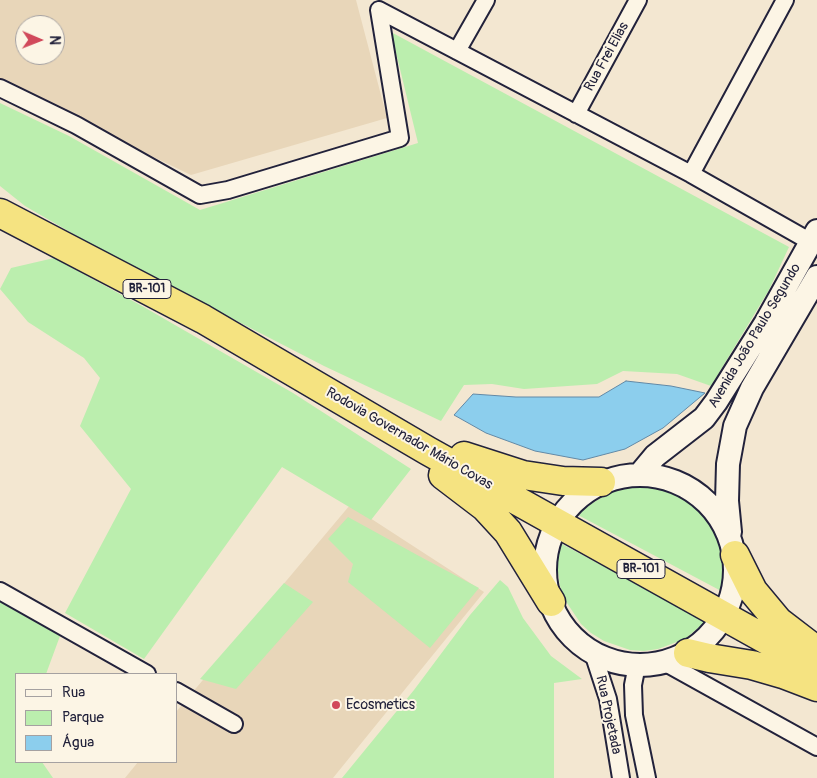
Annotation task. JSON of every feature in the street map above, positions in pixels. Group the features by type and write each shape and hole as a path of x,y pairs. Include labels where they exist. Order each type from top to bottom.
{"highway":[{"name":"Rodovia Governador Mário Covas","path":"0,213 203,318 291,372 817,668"},
{"path":"291,372 363,402 434,442 474,460 523,475 563,481 601,482"},
{"path":"291,372 307,387 446,478 485,507 508,532 551,602"},
{"path":"733,546 753,591 778,621 817,651"},
{"path":"676,658 709,658 752,665 817,687"}],"main road":[{"name":"Avenida João Paulo Segundo","path":"640,474 655,456 704,418 716,402 765,324 814,237"},
{"name":"Avenida João Paulo Segundo","path":"676,658 708,638 725,616 734,589 733,546 727,502 728,464 735,426 752,388 817,277"},
{"name":"Avenida João Paulo Segundo","path":"556,521 575,499 601,482 620,476 640,474 669,478 695,491 716,512 733,546"},
{"path":"556,521 547,549 545,576 551,602 561,622 575,640 593,653 614,662 637,666 676,658"}],"street":[{"path":"457,51 486,0"},
{"name":"Rua Frei Elias","path":"576,114 638,0"},
{"path":"691,174 784,0"},
{"path":"374,5 576,114 814,237"},
{"path":"0,88 76,125 200,195 228,190 400,138 374,5"},
{"path":"0,591 144,673"},
{"name":"Rua Projetada","path":"593,653 608,699 620,778"},
{"path":"676,658 817,747"},
{"name":"Rua Projetada","path":"637,666 633,685 634,715 647,778"},
{"path":"178,692 234,724"}],"shaded area":[{"path":"0,0 356,0 387,118 191,175 0,83"},
{"path":"350,505 484,592 333,778 125,778 137,763 178,763 178,710"}],"green space":[{"path":"391,32 789,247 769,290 711,386 677,374 623,371 597,384 524,389 492,384 464,385 441,421 324,366 115,258 25,206 0,186 0,103 69,136 200,210 418,143"},
{"path":"54,258 293,393 411,469 371,520 282,467 144,659 65,613 131,489 80,426 100,378 84,358 28,322 0,289 11,268"},
{"path":"640,486 668,490 681,496 693,503 713,524 725,550 727,579 725,593 578,515 588,506 612,491"},
{"path":"348,517 479,588 430,648 348,582 353,564 328,539"},
{"path":"560,543 706,621 685,639 658,649 630,650 604,641 581,624 565,600 558,572"},
{"path":"500,580 508,587 523,618 551,656 582,679 554,683 554,778 342,778 414,690 470,615"},
{"path":"284,583 313,602 236,689 200,679"},
{"path":"0,602 60,636 46,673 15,673 15,763 43,763 53,778 0,778"}],"water":[{"path":"626,381 671,386 705,393 663,428 625,449 583,460 535,451 486,433 454,415 473,394 516,397 599,397"}],"place":[{"name":"Ecosmetics","path":"336,705"}]}
